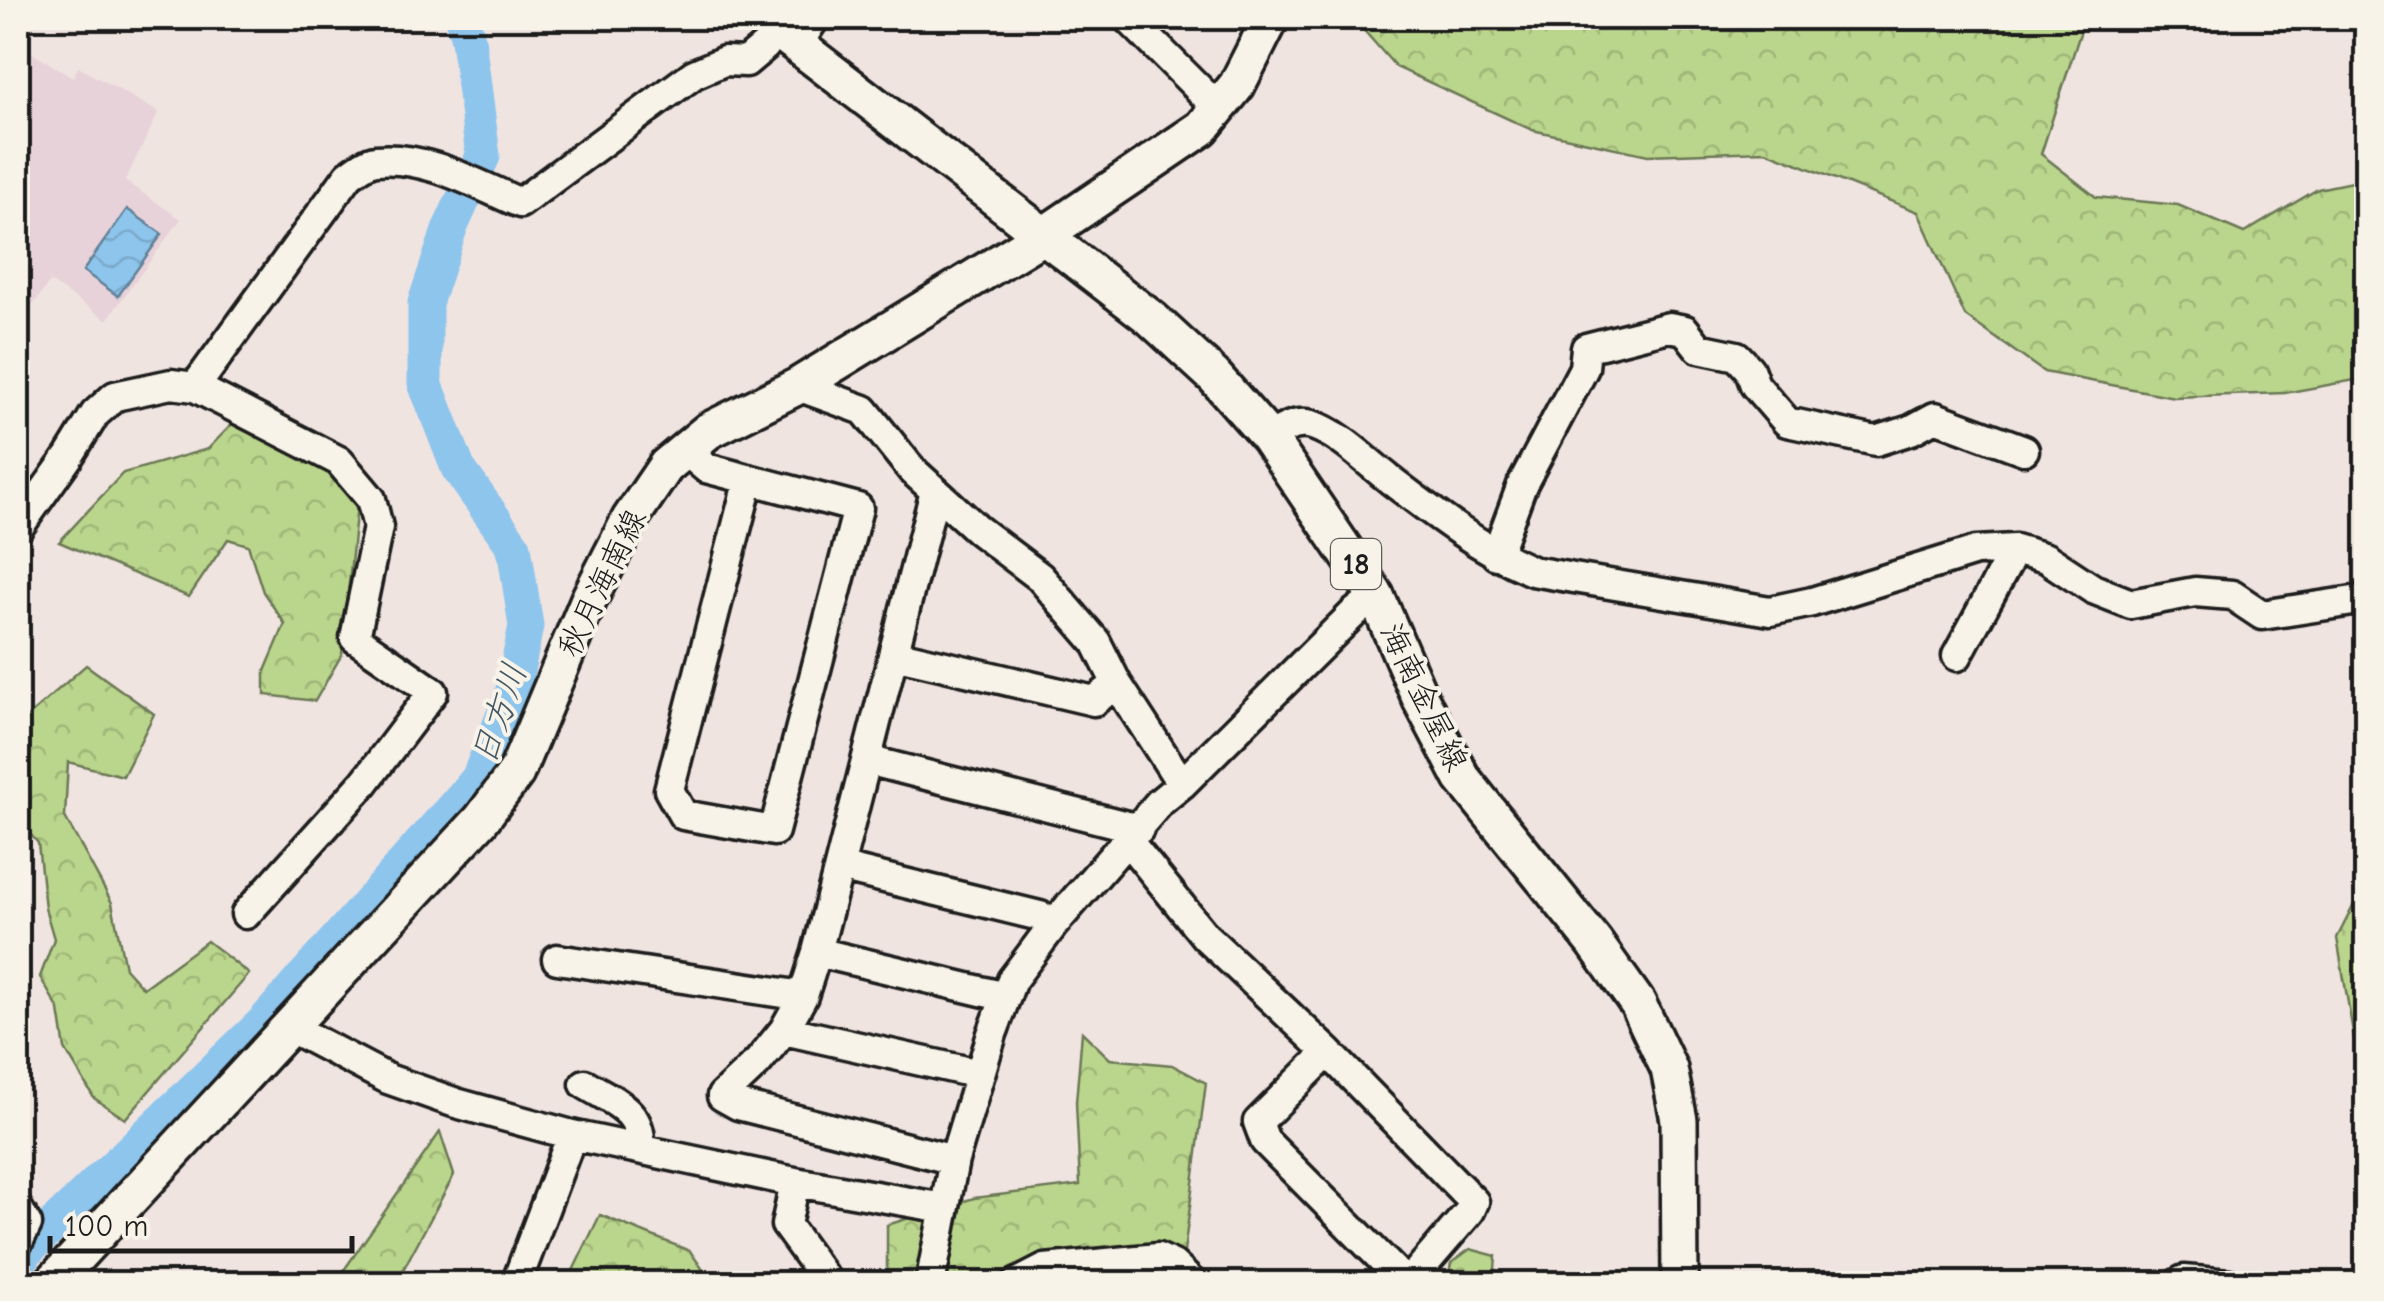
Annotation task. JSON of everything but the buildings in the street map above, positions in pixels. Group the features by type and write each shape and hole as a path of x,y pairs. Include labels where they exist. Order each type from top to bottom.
{"main road":[{"name":"秋月海南線","path":"51,1284 481,820 516,772 589,600 630,520 666,466 708,431 798,386 1044,235 1202,128 1237,86 1271,18"},
{"name":"海南金屋線","path":"788,27 1152,319 1214,376 1268,437 1376,596 1421,700 1462,778 1638,1004 1669,1069 1679,1120 1680,1284"}],"street":[{"path":"1128,18 1218,108"},
{"path":"194,387 348,175 372,160 410,162 461,177 520,203 694,74 724,61 746,62 788,27"},
{"path":"1496,555 1522,485 1584,368 1586,348 1669,327 1685,330 1700,348 1737,356 1749,369 1755,385 1787,422 1876,442 1935,417 2024,450"},
{"path":"18,528 94,414 115,396 170,384 194,387 339,461 371,498 378,528 355,638 434,692 364,783 246,914"},
{"path":"798,386 864,410 912,470 1040,577 1096,642 1117,684 1182,784"},
{"path":"1268,437 1298,423 1314,425 1450,526 1496,555 1532,571 1770,611 1812,602 1976,551 2016,549 2046,558 2093,588 2131,604 2195,592 2232,596 2262,615 2366,599"},
{"path":"686,450 706,468 749,479 858,508 774,831 683,815 668,790 749,479"},
{"path":"935,491 803,996 784,1030 722,1096 738,1105 954,1160"},
{"path":"1957,656 2016,549"},
{"path":"930,1284 954,1160 1012,980 1054,924 1160,802 1376,596"},
{"path":"894,654 1094,701 1117,684"},
{"path":"866,760 1134,835 1205,936 1328,1052 1474,1202 1410,1284 1265,1142 1258,1122 1328,1052"},
{"path":"839,868 1040,916 1054,924"},
{"path":"817,952 1006,997"},
{"path":"557,958 803,996"},
{"path":"290,1028 388,1080 456,1104 572,1135 794,1182 944,1208"},
{"path":"784,1030 980,1074"},
{"path":"585,1084 632,1113 641,1128 640,1149"},
{"path":"516,1284 572,1135"},
{"path":"794,1182 786,1225 829,1284"},
{"path":"18,1209 27,1224 18,1242"},
{"path":"1016,1284 1046,1269 1158,1258 1173,1265 1193,1284"},
{"path":"2177,1284 2184,1280 2230,1284"}],"shaded area":[{"path":"18,45 73,77 78,67 159,112 125,181 181,219 107,320 50,282 18,326"}],"green space":[{"path":"1353,18 2085,18 2041,154 2096,197 2178,205 2244,233 2318,189 2366,179 2366,378 2285,393 2174,397 2044,372 1965,316 1918,212 1766,151 1648,155 1532,130 1396,67"},
{"path":"235,421 340,479 357,504 342,654 315,701 265,695 265,671 285,624 263,592 248,545 228,539 189,597 59,542 123,473 208,449"},
{"path":"86,665 154,714 123,776 68,762 65,817 112,903 125,968 143,988 207,941 249,974 125,1119 94,1098 65,1049 59,1010 40,977 54,939 45,908 38,843 18,820 18,725"},
{"path":"2366,881 2366,1054 2357,1056 2337,938"},
{"path":"1082,1032 1110,1059 1172,1065 1206,1083 1180,1283 887,1283 887,1225 974,1198 1080,1185 1076,1102"},
{"path":"440,1132 454,1175 396,1283 335,1283"},
{"path":"600,1215 690,1251 712,1283 567,1283"},
{"path":"1470,1249 1496,1256 1494,1283 1447,1283 1451,1263"}],"water":[{"path":"127,209 162,234 118,296 83,271"}],"waterway":[{"name":"日方川","path":"18,1265 26,1251 264,1022 478,779 512,695 526,626 514,547 458,468 425,383 425,303 450,228 483,156 462,18"}]}
